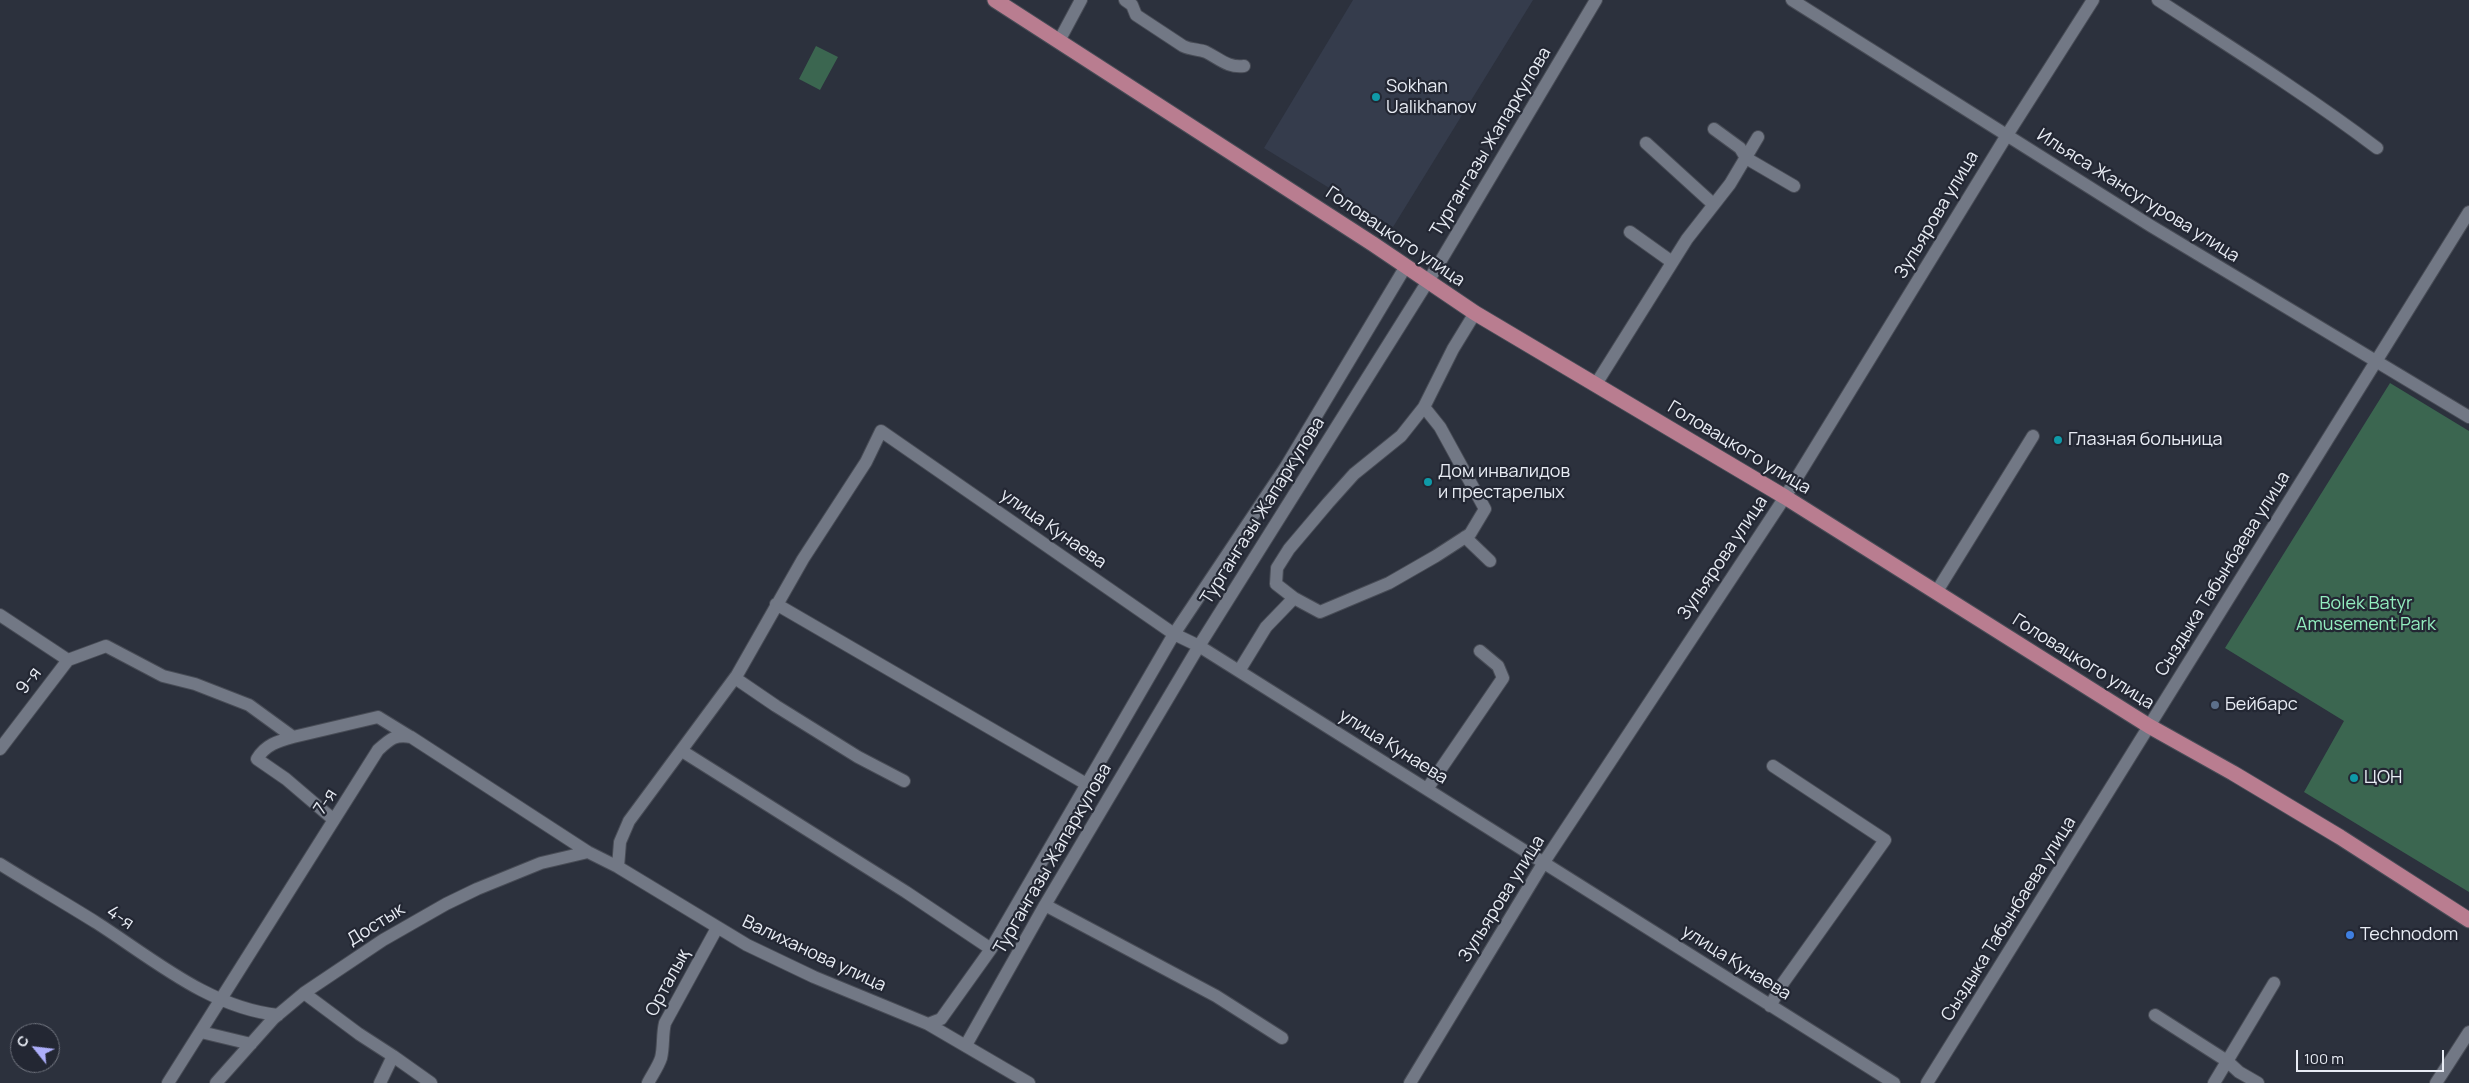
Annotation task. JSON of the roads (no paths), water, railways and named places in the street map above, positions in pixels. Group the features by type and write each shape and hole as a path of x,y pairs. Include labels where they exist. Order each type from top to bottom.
{"main road":[{"name":"Головацкого улица","path":"995,0 1428,280 1475,313 1785,496 2149,726 2233,773 2340,837 2469,920"}],"street":[{"path":"1059,41 1081,0"},
{"path":"1125,0 1132,5 1136,15 1183,46 1204,51 1233,68 1244,66"},
{"name":"Тургангазы Жапаркулова","path":"966,1045 1045,905 1199,646 1428,280 1596,0"},
{"name":"Ильяса Жансугурова улица","path":"1792,0 2151,226 2469,417"},
{"name":"Зульярова улица","path":"1410,1083 1544,862 1785,496 2007,135 2093,0"},
{"path":"2158,0 2266,70 2337,118 2377,148"},
{"path":"1714,129 1740,148 1746,158 1794,186"},
{"path":"1596,384 1672,262 1713,204 1730,184 1758,137"},
{"path":"1646,143 1713,204"},
{"name":"Сыздыка Табынбаева улица","path":"1927,1083 2469,212"},
{"path":"1630,232 1672,262"},
{"name":"Тургангазы Жапаркулова","path":"928,1024 941,1019 991,949 1174,634 1284,468 1406,266"},
{"path":"1424,407 1440,427 1485,509 1470,534 1389,583 1320,612 1294,598 1276,584 1277,568 1285,555 1328,502 1354,474 1401,436 1424,407 1453,349 1475,313"},
{"name":"улица Кунаева","path":"776,604 866,462 881,431 1174,634 1199,646 1894,1083"},
{"path":"1937,591 2033,436"},
{"path":"1465,538 1490,561"},
{"path":"1239,671 1266,627 1294,598"},
{"path":"618,867 620,842 629,821 735,678 776,604 1088,785"},
{"path":"0,614 68,660 106,646 163,676 195,684 248,705 293,737"},
{"path":"1427,789 1503,678 1498,666 1480,651"},
{"name":"9-я","path":"0,749 68,660"},
{"path":"735,678 858,757 904,782"},
{"path":"334,820 286,779 257,759 262,750 278,741 378,717 588,852"},
{"name":"7-я","path":"168,1083 378,750 390,738 400,735 411,737"},
{"path":"682,751 906,892 991,949"},
{"path":"1770,1006 1784,983 1885,840 1773,766"},
{"name":"Валиханова улица","path":"588,852 618,867 717,928 814,977 928,1024 1029,1083"},
{"name":"Достык","path":"216,1083 278,1015 304,993 382,940 446,904 540,863 588,852"},
{"name":"4-я","path":"0,864 97,923 160,966 221,1000 257,1012 278,1015"},
{"path":"1045,905 1216,996 1282,1038"},
{"name":"Орталық","path":"648,1083 660,1059 663,1047 661,1036 665,1023 717,928"},
{"path":"2214,1083 2274,983"},
{"path":"304,993 359,1034 431,1083"},
{"path":"2155,1015 2258,1083"},
{"path":"201,1032 250,1044"},
{"path":"2436,1083 2469,1032"},
{"path":"380,1083 393,1056"}],"place":[{"name":"Sokhan Ualikhanov","path":"1376,97"},
{"name":"Глазная больница","path":"2058,440"},
{"name":"Дом инвалидов и престарелых","path":"1428,482"},
{"name":"Бейбарс","path":"2215,705"},
{"name":"ЦОН","path":"2354,778"},
{"name":"Technodom","path":"2350,935"}],"park label":[{"name":"Bolek Batyr Amusement Park","path":"2366,614"}]}
